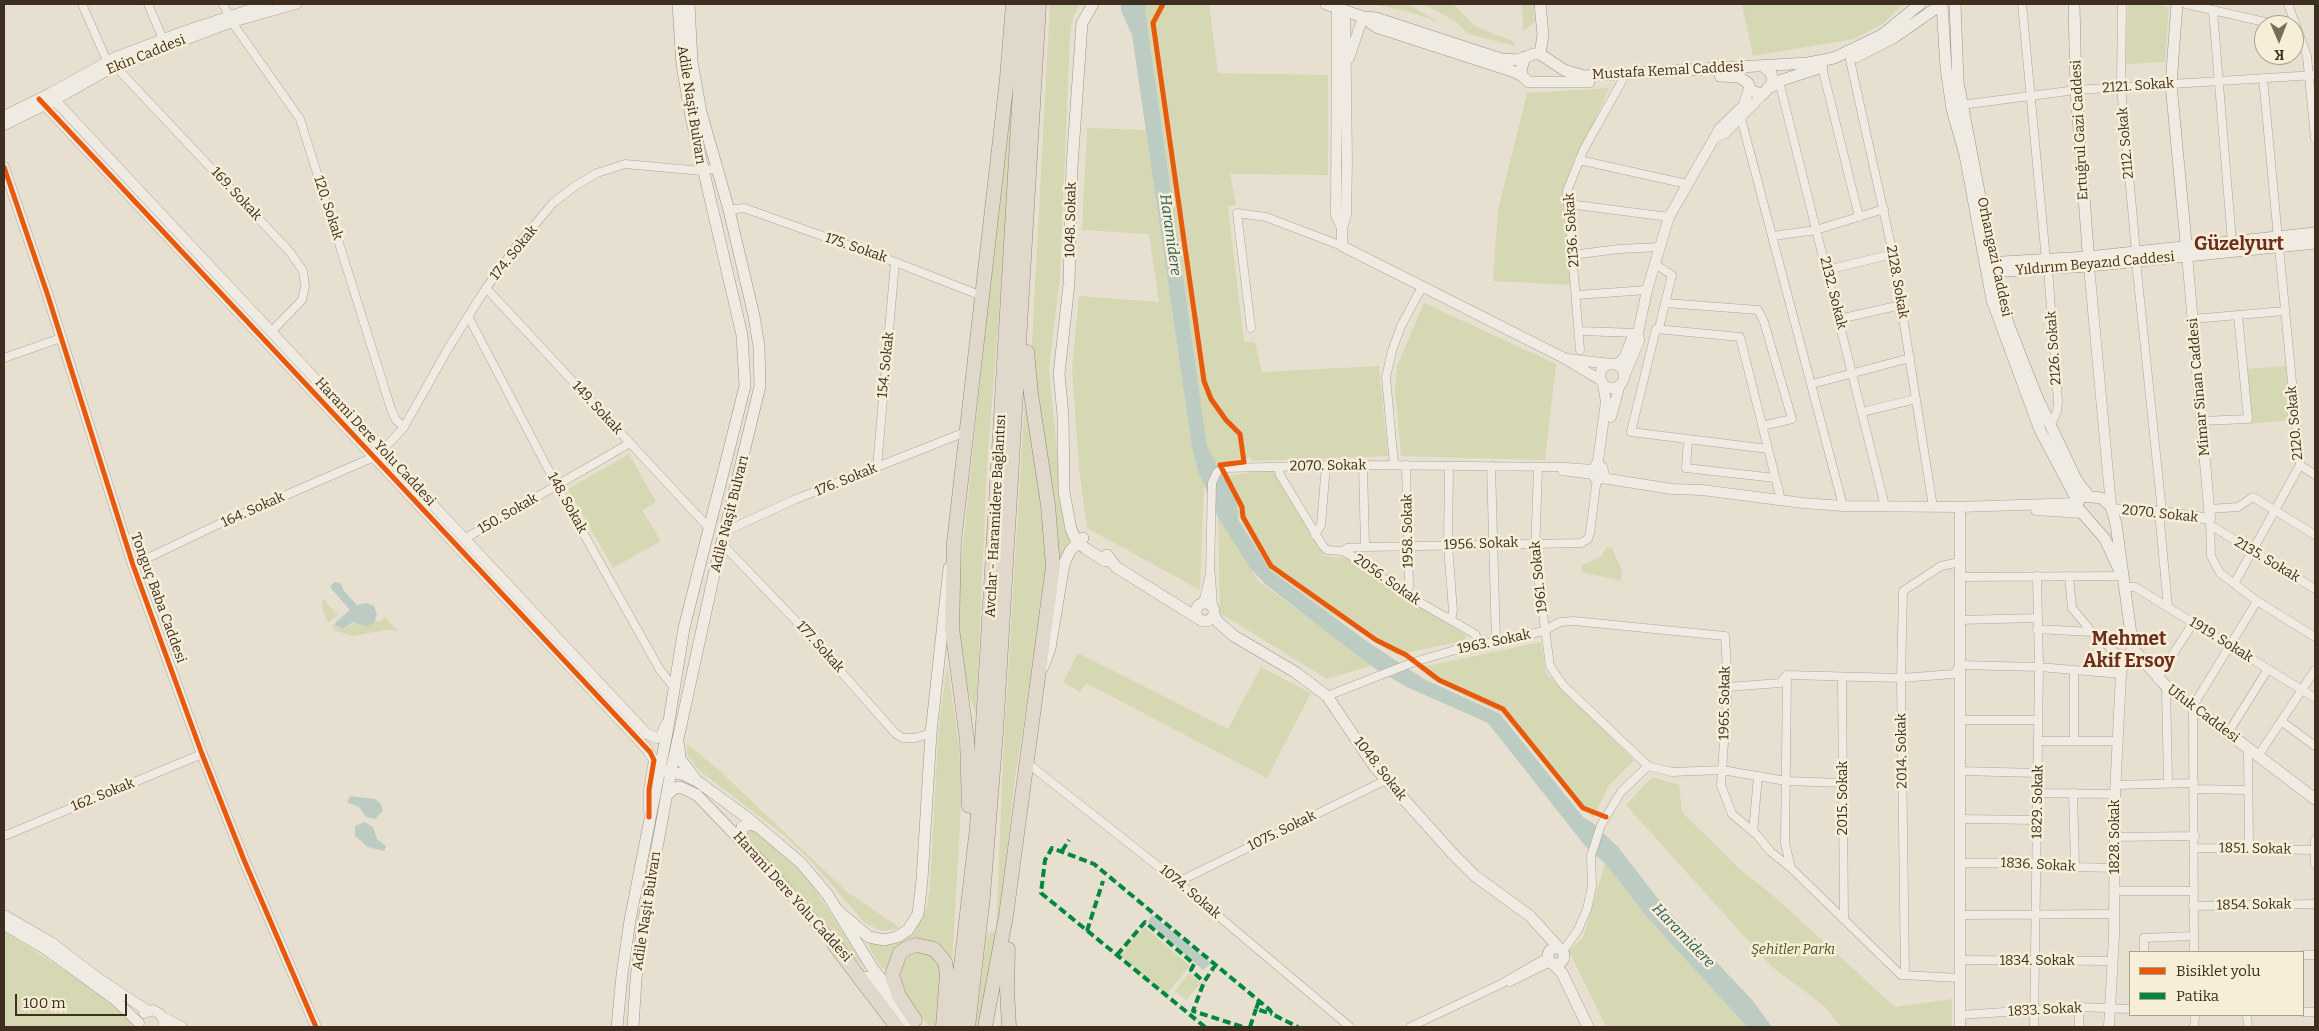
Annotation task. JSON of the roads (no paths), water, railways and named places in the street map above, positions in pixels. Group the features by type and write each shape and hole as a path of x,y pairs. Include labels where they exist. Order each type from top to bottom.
{"highway":[{"path":"997,156 1003,4"},
{"path":"971,878 967,865 970,779 967,740 952,628 954,542 1007,78 1013,4"},
{"name":"Avcılar - Haramidere Bağlantısı","path":"954,1027 976,827 996,529 1026,4"},
{"name":"Avcılar - Haramidere Bağlantısı","path":"968,1027 978,948 991,800 1039,4"},
{"path":"1037,36 1045,4"},
{"path":"985,1027 1006,916 1026,762 1040,673 1054,553 1027,364 1030,255 1026,229"},
{"path":"1006,916 1008,933 1007,989 1009,1027"},
{"path":"834,944 897,1027"},
{"path":"916,1025 899,996 892,975 900,953 906,948 916,945 934,949 945,962 947,974 943,1027"}],"main road":[{"name":"Adile Naşit Bulvarı","path":"617,1027 630,920 684,628 745,386 742,335 702,171 682,65 678,4"},
{"name":"Adile Naşit Bulvarı","path":"634,1027 636,979 642,930 666,796 724,532 746,453 760,386 761,367 754,316 701,112 694,75 689,4"},
{"name":"1048. Sokak","path":"1081,540 1071,529 1064,492 1064,438 1059,360 1069,284 1072,166 1081,28 1084,17 1093,4"},
{"path":"1363,17 1376,28 1515,72 1532,83 1540,83 1550,73 1543,56 1540,4"},
{"name":"Mustafa Kemal Caddesi","path":"1543,56 1574,74 1584,76 1808,63 1842,55 1882,35 1920,4"},
{"path":"1771,87 1772,77 1760,66 1749,73 1748,86 1756,94 1822,67 1850,60 1893,38 1942,4 1950,96 1965,155 1999,323 2040,430 2083,506 2105,540 2123,582"},
{"name":"Orhangazi Caddesi","path":"1955,4 1958,82 1961,105 1974,158 1989,267 2009,326 2050,425 2077,481 2083,506"},
{"name":"Ertuğrul Gazi Caddesi","path":"2074,4 2076,90 2089,261"},
{"name":"Mimar Sinan Caddesi","path":"2177,4 2172,84 2186,251"},
{"path":"1336,7 1363,17 1376,18 1501,59 1511,61 1534,54 1543,56"},
{"path":"1522,76 1522,66 1526,57"},
{"name":"Mustafa Kemal Caddesi","path":"1540,83 1733,75 1748,86"},
{"name":"Yıldırım Beyazıd Caddesi","path":"1989,267 2089,261 2278,242 2315,234"},
{"name":"Yıldırım Beyazıd Caddesi","path":"2186,251 2232,242 2315,243"},
{"path":"730,449 746,453"},
{"path":"2083,506 2101,498 2111,509 2116,524 2132,649"},
{"path":"2083,506 2104,520 2110,517 2111,509"},
{"path":"708,528 724,532"},
{"path":"1040,673 1050,648 1064,564 1070,551 1081,540 1092,554 1106,561 1111,561 1116,567 1167,597 1200,620 1234,636"},
{"path":"836,909 861,932 869,937 884,940 897,937 908,930 918,914 922,886 931,733 946,584 954,542"},
{"path":"1167,597 1184,604 1207,607 1218,622 1234,636"},
{"path":"1200,620 1209,621 1207,607"},
{"name":"1048. Sokak","path":"1234,636 1295,672 1327,696 1363,750 1386,780 1458,860 1475,876 1522,912 1541,935 1555,956 1588,1027"},
{"name":"Ufuk Caddesi","path":"2132,649 2162,682 2315,799"},
{"path":"680,726 678,749 680,759 700,784"},
{"path":"658,776 662,771 671,771 682,774 700,784"},
{"name":"Harami Dere Yolu Caddesi","path":"700,784 759,827 801,863 836,909 873,970 916,1025"},
{"name":"Harami Dere Yolu Caddesi","path":"666,796 675,788 680,787 691,791 742,841 834,944 916,1025"},
{"path":"742,841 742,827 750,824 759,827"}],"street":[{"name":"169. Sokak","path":"82,4 111,64 290,252 303,271 305,286 302,300 271,332"},
{"path":"148,4 163,39"},
{"name":"120. Sokak","path":"223,4 230,19 300,119 391,409 396,420 404,427"},
{"name":"Ekin Caddesi","path":"111,64 267,4"},
{"name":"Ekin Caddesi","path":"4,125 111,64 163,39 230,19 296,4"},
{"name":"2126. Sokak","path":"2022,4 2058,401 2057,412 2054,421 2050,425"},
{"name":"2112. Sokak","path":"2122,4 2121,87 2168,607"},
{"path":"2186,4 2254,20"},
{"path":"1336,7 1347,64 1346,215 1342,228 1342,246"},
{"path":"1336,7 1336,215 1342,228"},
{"path":"2213,11 2232,242"},
{"path":"1347,64 1363,17"},
{"path":"2304,49 2312,76 2315,138"},
{"name":"2128. Sokak","path":"1850,60 1893,254 1933,507"},
{"path":"1822,67 1860,217"},
{"name":"2121. Sokak","path":"1961,105 2076,90 2312,76"},
{"name":"2120. Sokak","path":"2234,584 2300,465 2263,78"},
{"name":"2136. Sokak","path":"1580,350 1567,191 1579,160 1622,81"},
{"path":"1598,472 1612,408 1639,341 1638,333 1647,290 1669,217 1720,128 1744,105 1748,86"},
{"path":"1715,138 1725,133 1771,87"},
{"name":"2132. Sokak","path":"1771,87 1827,270 1885,506"},
{"name":"Harami Dere Yolu Caddesi","path":"52,97 321,384 378,454 487,570 647,734 654,738 661,736 667,723"},
{"name":"Ekin Caddesi","path":"4,116 42,102"},
{"name":"Harami Dere Yolu Caddesi","path":"42,102 312,391 464,539 487,570 652,756 649,817"},
{"path":"1741,118 1843,506"},
{"path":"1579,160 1687,184"},
{"name":"174. Sokak","path":"378,454 404,427 486,288 516,247 553,203 575,186 597,173 625,164 702,171 717,168"},
{"name":"Tonguç Baba Caddesi","path":"4,167 133,565 202,754 244,860 316,1027"},
{"path":"1568,204 1669,217"},
{"name":"175. Sokak","path":"728,210 744,208 895,262 982,296"},
{"path":"1773,236 1816,230 1884,209"},
{"path":"1251,328 1237,213 1266,217 1342,246 1564,358 1610,388 1622,381"},
{"path":"1572,255 1619,249 1660,247"},
{"name":"Mimar Sinan Caddesi","path":"2186,251 2210,518"},
{"path":"1827,270 1893,254"},
{"name":"Ertuğrul Gazi Caddesi","path":"2089,261 2111,509"},
{"name":"154. Sokak","path":"877,468 895,262"},
{"path":"1655,264 1672,275 1659,328 1656,329 1631,432 1768,449"},
{"path":"1394,465 1386,377 1398,334 1422,287"},
{"name":"149. Sokak","path":"486,288 708,528"},
{"path":"1577,296 1647,290"},
{"path":"1665,303 1758,310 1764,322 1792,419 1762,426"},
{"path":"1839,319 1901,305"},
{"path":"2193,319 2284,311"},
{"path":"2202,421 2248,419 2238,315"},
{"name":"148. Sokak","path":"468,316 556,486 660,670 673,686"},
{"path":"1659,328 1740,337 1780,500"},
{"path":"1578,331 1638,333"},
{"path":"1598,472 1606,402 1600,376 1602,369 1624,358 1632,338 1638,333"},
{"path":"4,358 61,338"},
{"path":"1564,358 1613,365 1622,369 1622,381"},
{"path":"1812,384 1910,358"},
{"path":"312,391 321,384"},
{"path":"1862,412 1916,399"},
{"name":"176. Sokak","path":"724,532 796,499 968,431"},
{"path":"1688,439 1686,468 1775,478"},
{"name":"150. Sokak","path":"464,539 630,443"},
{"name":"164. Sokak","path":"133,565 219,524 378,454"},
{"path":"1316,535 1321,526 1326,465"},
{"name":"2070. Sokak","path":"1207,607 1213,586 1210,574 1211,492 1217,472 1233,466 1278,468 1326,465 1565,467 1598,472"},
{"path":"1363,465 1365,546"},
{"path":"2300,465 2315,475"},
{"name":"1958. Sokak","path":"1406,466 1409,586 1407,595"},
{"path":"1449,466 1448,545 1453,611 1451,620"},
{"path":"1491,466 1496,642"},
{"name":"2056. Sokak","path":"1278,468 1280,475 1327,550 1343,551 1407,595 1475,634 1481,645"},
{"name":"1961. Sokak","path":"1542,468 1534,542 1550,666 1556,675 1648,766"},
{"path":"1598,472 1672,489 1702,490 1843,506 2083,506"},
{"name":"1956. Sokak","path":"1343,551 1347,548 1365,546 1534,542 1581,543 1588,539 1598,472"},
{"path":"2315,535 2253,497 2238,507 2210,518 2211,556 2220,573 2257,601 2315,637"},
{"path":"1960,507 1960,1027"},
{"name":"2070. Sokak","path":"2111,509 2210,518"},
{"name":"2135. Sokak","path":"2210,518 2218,531 2315,589"},
{"name":"177. Sokak","path":"724,532 726,547 796,621 896,734 903,738 915,738 931,733"},
{"name":"2014. Sokak","path":"1905,975 1900,678 1903,591 1941,566 1960,562"},
{"name":"1829. Sokak","path":"2034,1027 2039,741 2037,576"},
{"path":"1960,577 2069,576 2123,582"},
{"path":"2069,576 2072,608 2092,632 2124,660"},
{"name":"1919. Sokak","path":"2123,582 2135,587 2315,698"},
{"path":"2194,951 2195,786 2193,706 2257,601"},
{"path":"1960,620 2037,618"},
{"name":"1963. Sokak","path":"1327,696 1414,662 1544,631 1560,622 1574,621 1725,636"},
{"path":"2168,784 2162,682 2193,623"},
{"path":"2037,629 2092,632"},
{"name":"1965. Sokak","path":"1725,636 1728,687 1721,785 1732,814 1902,975 1905,975"},
{"name":"1828. Sokak","path":"2109,1027 2113,961 2120,674 2124,660 2132,649"},
{"path":"1728,687 1780,683 1788,675 1900,678 1954,674 1960,665"},
{"path":"1960,665 2039,667 2120,674"},
{"path":"2228,733 2268,669"},
{"path":"2074,670 2074,741"},
{"path":"2258,756 2315,670"},
{"path":"1788,675 1785,843 1791,868"},
{"name":"2015. Sokak","path":"1842,676 1844,919"},
{"path":"1960,720 2038,720"},
{"path":"2281,721 2315,746"},
{"path":"2039,741 2117,742"},
{"path":"2248,749 2249,849"},
{"name":"162. Sokak","path":"4,836 202,754"},
{"name":"1074. Sokak","path":"1026,762 1178,882 1350,1027"},
{"path":"1410,1027 1555,956 1578,930 1587,909 1592,887 1591,856 1601,825 1621,792 1648,766 1672,772 1722,770 1786,781 1843,783"},
{"path":"1960,771 2038,773"},
{"path":"1753,832 1758,776"},
{"name":"1075. Sokak","path":"1178,882 1386,780"},
{"path":"2038,793 2073,793 2168,784 2248,790"},
{"path":"2073,793 2075,867"},
{"path":"1960,818 2038,820"},
{"path":"2115,837 2195,836"},
{"path":"2315,840 2315,864"},
{"name":"1851. Sokak","path":"2195,848 2315,850"},
{"name":"1836. Sokak","path":"1960,863 2030,863 2036,866 2115,868"},
{"path":"2115,891 2194,891"},
{"name":"1854. Sokak","path":"2193,906 2315,904"},
{"path":"1960,915 2114,914"},
{"path":"4,915 51,942 98,978 148,1011 157,1012 163,1022 182,1027"},
{"path":"4,925 45,949 115,1000 139,1025 142,1015 148,1011"},
{"path":"2144,951 2144,938 2193,936"},
{"name":"1834. Sokak","path":"1960,960 2034,962 2113,961"},
{"path":"1905,975 1960,978"},
{"path":"2079,1007 2079,1027"},
{"name":"1833. Sokak","path":"1960,1015 2079,1007 2129,1009"}],"water":[{"name":"Haramidere","path":"1120,4 1146,4 1145,9 1207,446 1237,504 1238,519 1270,570 1368,642 1424,679 1500,714 1583,817 1593,823 1618,847 1662,904 1753,1001 1772,1027 1747,1027 1647,917 1605,863 1586,847 1488,723 1407,687 1374,668 1266,585 1250,568 1218,517 1198,471 1192,447 1132,35"},
{"path":"334,582 340,583 344,591 357,605 366,603 374,606 377,615 373,624 366,626 353,622 343,629 336,625 335,623 350,610 330,587"},
{"path":"350,796 375,799 381,804 383,811 375,819 366,817 359,807 347,802"},
{"path":"365,822 373,827 377,839 386,846 384,851 368,847 355,836 355,826"},
{"path":"1152,915 1211,963 1203,970 1148,922"}],"district":[{"name":"Güzelyurt","path":"2239,245"},
{"name":"Mehmet Akif Ersoy","path":"2129,651"}],"park label":[{"name":"Şehitler Parkı","path":"1793,950"}]}
